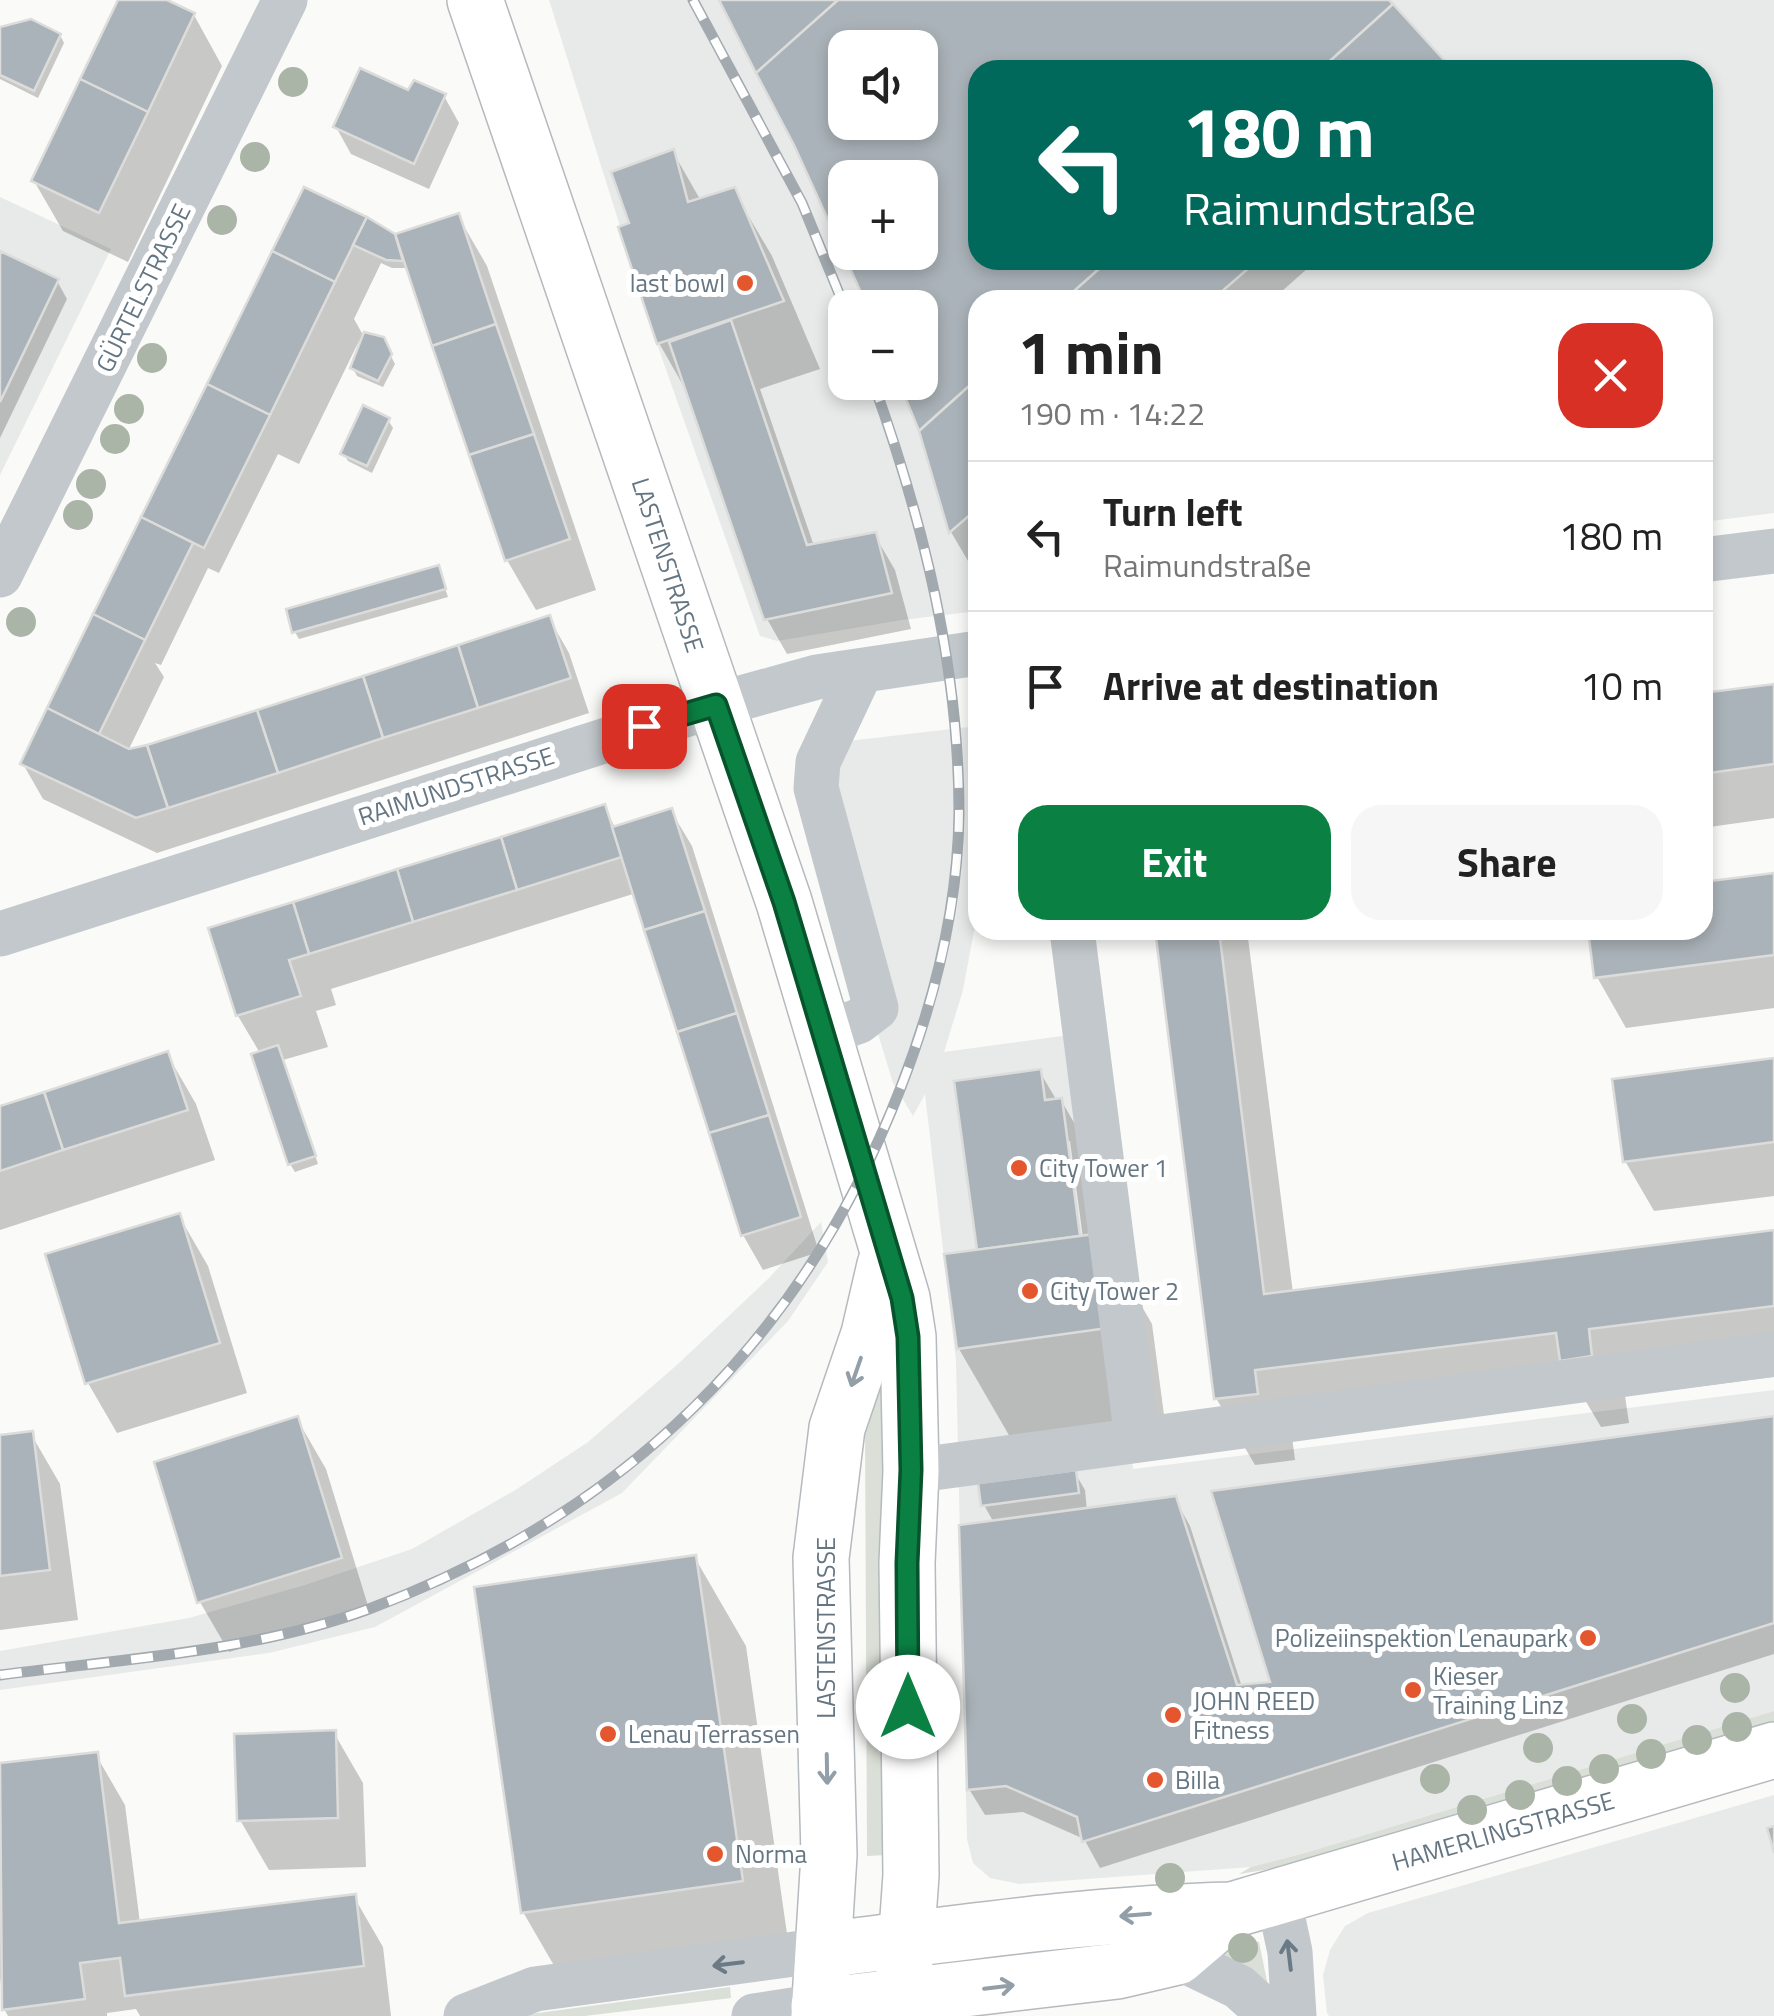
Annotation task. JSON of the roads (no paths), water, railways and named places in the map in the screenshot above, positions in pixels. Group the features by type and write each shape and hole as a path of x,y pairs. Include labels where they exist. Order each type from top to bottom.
{"main road":[{"name":"LASTENSTRASSE","path":"476,0 784,902 889,1247 908,1337 911,1470 907,1563 911,1875 902,2007"},
{"name":"LASTENSTRASSE","path":"819,2011 829,1855 821,1558 837,1428 869,1334 889,1247"},
{"name":"HAMERLINGSTRASSE","path":"824,1950 1255,1903 1774,1750"},
{"name":"HAMERLINGSTRASSE","path":"819,2011 902,2007 1118,1972 1176,1956 1255,1903"}],"street":[{"name":"GÜRTELSTRASSE","path":"0,575 285,0"},
{"path":"1713,559 1774,551"},
{"name":"RAIMUNDSTRASSE","path":"0,934 716,705 817,678 968,655"},
{"path":"823,1034 859,1021 876,1008 816,788 818,762 861,671"},
{"path":"1073,940 1137,1440"},
{"path":"911,1470 1774,1354"},
{"path":"1255,1903 1290,1952 1294,2016"},
{"path":"466,2016 535,1989 824,1950"},
{"path":"1176,1956 1239,1987 1271,2016"},
{"path":"754,2016 819,2011"}],"railway":[{"path":"693,0 802,203 838,290"},
{"path":"0,1675 187,1652 279,1635 369,1609 461,1570 545,1523 623,1469 694,1408 757,1339 812,1262 860,1178 913,1054 942,953 958,848 957,758 945,648 908,487 879,400"}],"place":[{"name":"last bowl","path":"745,283"},
{"name":"City Tower 1","path":"1019,1168"},
{"name":"City Tower 2","path":"1030,1291"},
{"name":"Polizeiinspektion Lenaupark","path":"1588,1638"},
{"name":"Kieser Training Linz","path":"1413,1690"},
{"name":"JOHN REED Fitness","path":"1173,1715"},
{"name":"Lenau Terrassen","path":"608,1734"},
{"name":"Billa","path":"1155,1780"},
{"name":"Norma","path":"715,1854"}]}
